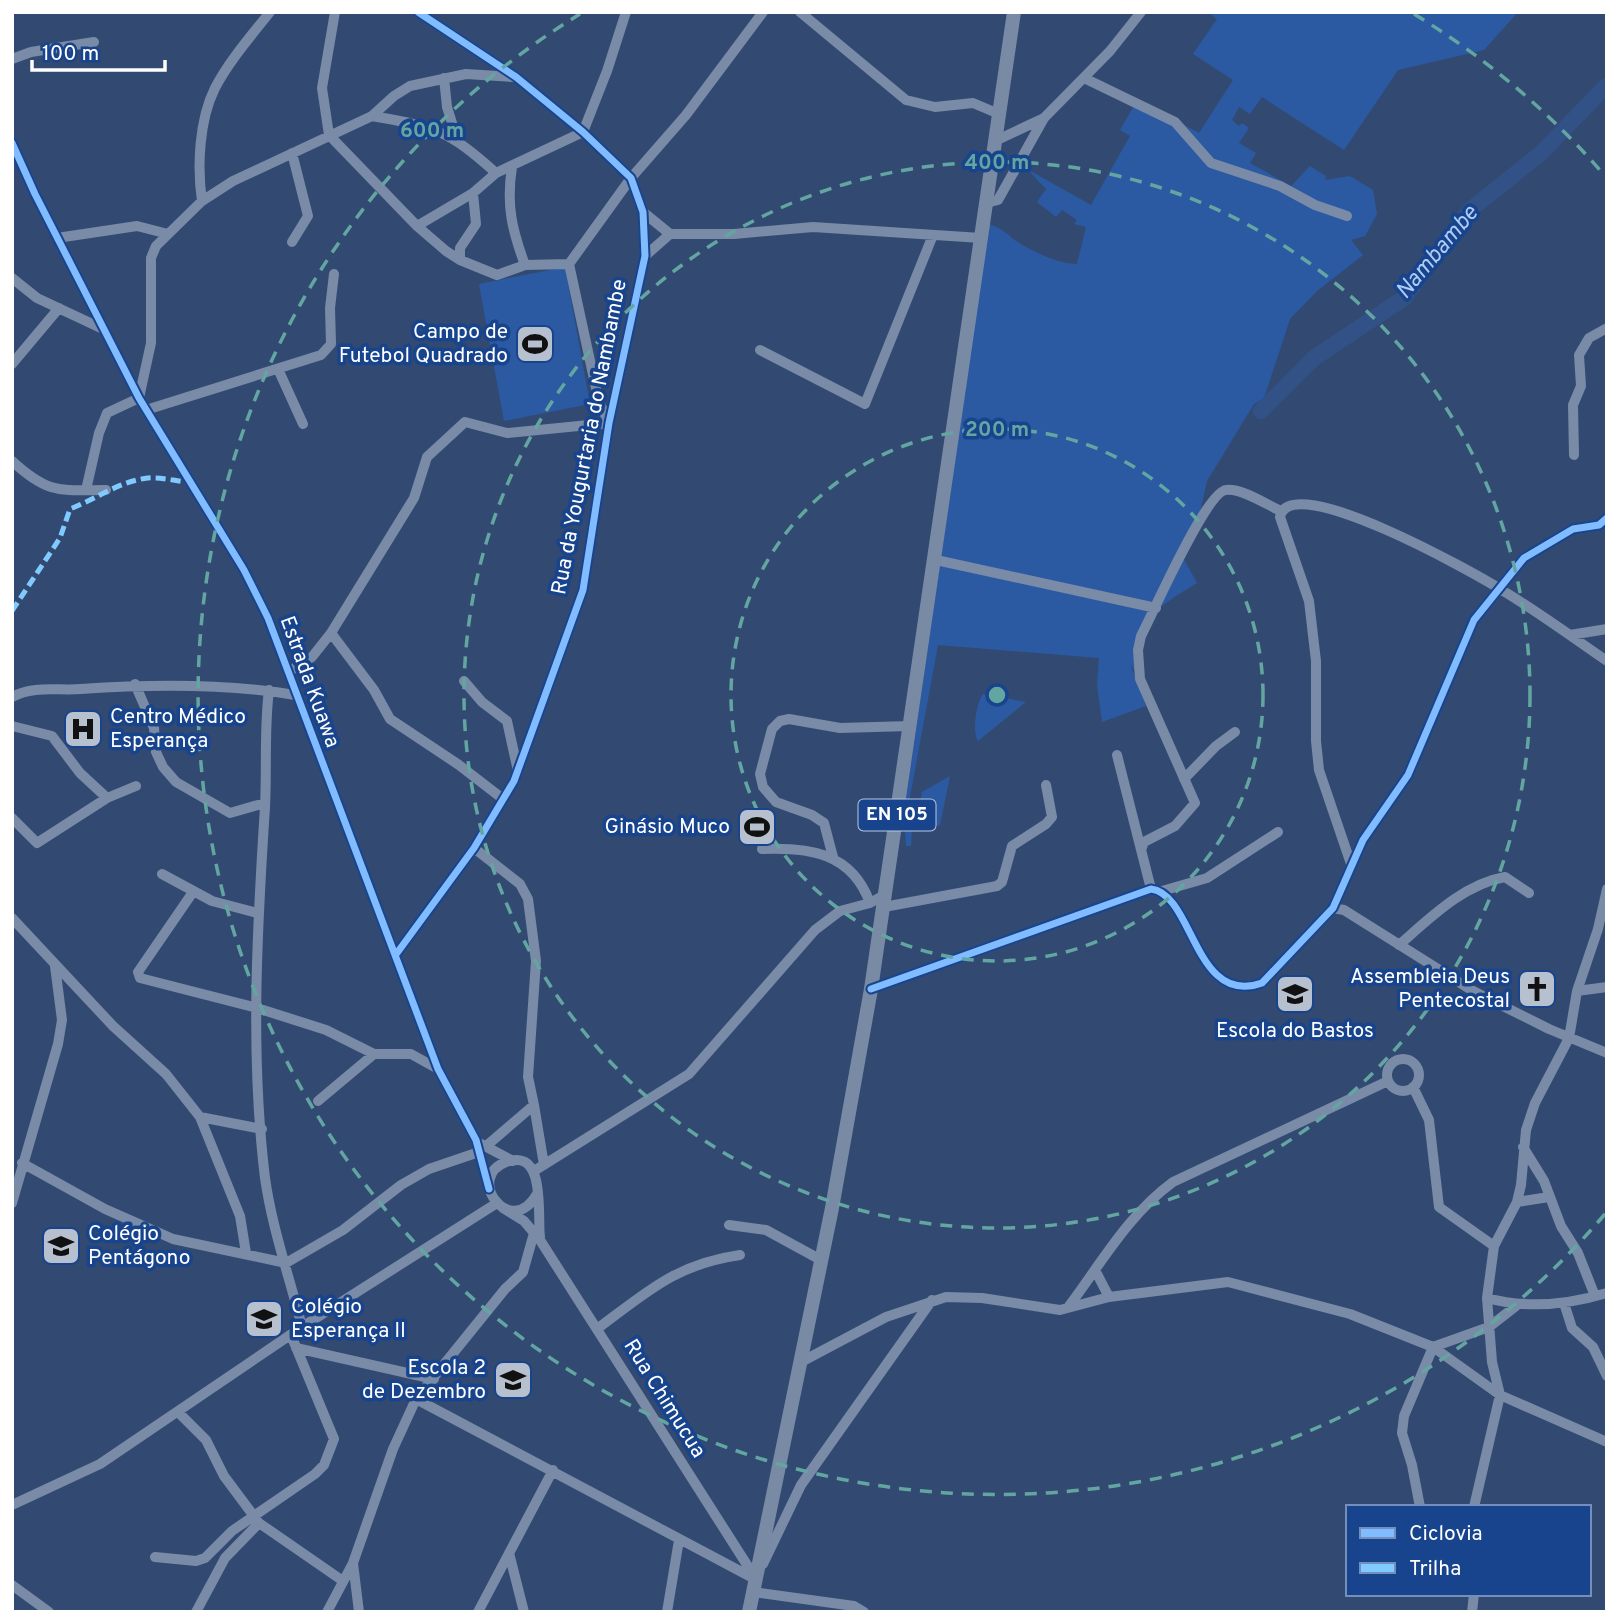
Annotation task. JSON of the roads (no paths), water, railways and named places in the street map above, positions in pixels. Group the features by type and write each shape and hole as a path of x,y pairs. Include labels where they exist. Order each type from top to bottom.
{"main road":[{"name":"EN 105","path":"749,1612 821,1260 871,989 880,901 936,560 1014,12"}],"street":[{"path":"202,201 199,180 202,143 213,92 270,12"},
{"path":"335,12 322,88 329,135 417,226 460,260 497,275 525,265 569,264"},
{"path":"418,12 516,77 583,132 631,178"},
{"path":"417,226 473,193 496,173 583,132 626,12"},
{"path":"288,672 312,657 331,633 414,498 428,457 465,422 507,433 609,424 599,402 569,264 631,178 686,115 763,12"},
{"path":"800,12 906,100 935,107 973,103 999,114"},
{"path":"986,203 998,200 1044,118 1084,78 1141,12"},
{"path":"12,59 31,52 94,42"},
{"path":"86,490 99,433 107,413 139,398 151,343 152,258 156,246 202,201 233,181 372,116 410,86 466,74 516,77"},
{"path":"444,78 447,107 457,139"},
{"path":"1084,78 1175,122 1211,163 1280,186 1315,205 1347,216"},
{"path":"372,116 415,124 457,139 496,173"},
{"path":"995,141 1044,118"},
{"path":"12,169 14,147"},
{"name":"Estrada Kuawa","path":"14,147 139,398 244,570 268,618 295,695 397,953 438,1069 480,1146"},
{"path":"292,153 308,216 292,242"},
{"path":"512,167 509,188 510,226 525,265"},
{"name":"Rua da Yougurtaria do Nambambe","path":"397,953 474,848 518,771 583,590 609,424 645,256 643,212 631,178"},
{"path":"460,260 460,248 476,224 473,193"},
{"path":"643,212 670,234 734,234 813,226 981,238"},
{"path":"57,238 136,226 168,234"},
{"path":"645,256 670,234"},
{"path":"760,350 864,404 933,235"},
{"path":"146,410 321,355 328,350 331,344 330,308 334,274"},
{"path":"12,278 37,298 103,328"},
{"path":"12,363 59,309"},
{"path":"1574,455 1573,405 1581,386 1579,355 1590,338 1607,328"},
{"path":"278,369 303,424"},
{"path":"12,461 46,486 65,492 106,490"},
{"path":"1141,849 1144,842 1175,826 1195,803 1140,679 1138,650 1141,636 1203,511 1218,492 1230,489 1281,511"},
{"path":"1281,511 1293,504 1328,507 1372,523 1499,588 1607,661"},
{"path":"1281,511 1280,517 1309,601 1316,661 1316,740 1319,771 1351,864"},
{"path":"1116,755 1141,849 1156,890 1220,977 1232,986 1247,989 1262,984 1333,908 1351,864 1408,775 1474,620 1524,558 1573,530 1603,521 1607,535"},
{"path":"936,560 1156,608"},
{"path":"1570,635 1607,629"},
{"path":"331,633 374,690 390,719 433,751 459,765 503,799"},
{"path":"464,681 482,702 507,722 518,771"},
{"path":"12,697 38,689 135,684 269,690 295,695"},
{"path":"135,684 154,728 156,752 163,767 176,782 230,813 265,803"},
{"path":"269,690 264,730 265,803 257,913 261,1129 265,1180 302,1327"},
{"path":"833,857 824,823 812,815 776,802 763,787 760,774 772,729 780,721 789,719 840,728 910,726"},
{"path":"12,726 52,736 80,772 107,798"},
{"path":"1184,779 1216,746 1235,732"},
{"path":"489,1189 493,1173 505,1162 521,1161 539,1168 689,1074 816,930 840,911 880,901 997,886 1002,882 1012,846 1046,824 1052,817 1046,785"},
{"path":"12,818 37,843 107,798 136,786"},
{"path":"871,989 1156,890 1207,878 1278,832"},
{"name":"Rua Chimucua","path":"474,848 520,884 528,899 536,961 528,1077 534,1105 539,1168 537,1236"},
{"path":"762,849 797,848 833,857 880,901"},
{"path":"162,874 212,901 257,913"},
{"path":"1399,945 1438,911 1492,880 1505,877 1529,893"},
{"path":"1474,1505 1500,1395 1492,1362 1487,1298 1494,1246 1517,1202 1521,1185 1523,1147 1535,1103 1569,1038 1577,991 1598,929 1607,889"},
{"path":"193,892 137,976 326,1030 374,1054 411,1054 438,1069"},
{"path":"1333,908 1344,910 1473,991 1569,1038 1607,1053"},
{"path":"13,920 55,966 166,1074 200,1117 240,1216 246,1253"},
{"path":"12,1203 15,1178 58,1044 62,1020 55,966"},
{"path":"1577,991 1607,987"},
{"path":"318,1101 374,1054"},
{"path":"1388,1081 1390,1066 1404,1059 1413,1064 1418,1073 1413,1087 1429,1120 1439,1207 1494,1246"},
{"path":"1388,1081 1399,1091 1413,1087"},
{"path":"1069,1306 1128,1222 1148,1200 1173,1182 1388,1081"},
{"path":"22,1163 105,1209 173,1240 286,1263 342,1230 401,1185 480,1146 534,1105"},
{"path":"200,1117 261,1129"},
{"path":"480,1146 513,1161"},
{"name":"Rua Chimucua","path":"480,1146 489,1189 500,1206 524,1221 537,1236 754,1586"},
{"path":"1523,1147 1538,1168 1561,1226 1578,1253 1595,1297"},
{"path":"12,1505 100,1464 179,1413 302,1327 500,1206 519,1210 533,1201 537,1194"},
{"path":"1517,1202 1549,1197"},
{"path":"729,1225 766,1230 821,1260"},
{"path":"327,1612 353,1563 393,1449 416,1399 505,1289 523,1272 537,1236"},
{"path":"597,1329 679,1270 708,1260 740,1255"},
{"path":"1096,1270 1109,1297"},
{"path":"801,1362 886,1317 946,1297 982,1298 1060,1310 1109,1297 1228,1283 1350,1314 1433,1347 1500,1395 1607,1442"},
{"path":"1487,1298 1517,1306 1564,1303 1607,1293"},
{"path":"754,1586 801,1485 849,1422 932,1300"},
{"path":"1564,1303 1572,1328 1593,1347 1607,1376"},
{"path":"1420,1505 1412,1465 1402,1433 1404,1416 1433,1347 1489,1327 1517,1306"},
{"path":"196,1612 225,1558 257,1520 324,1465 334,1439 291,1335"},
{"path":"296,1348 434,1379"},
{"path":"1472,1376 1492,1362"},
{"path":"416,1399 553,1470 679,1540 754,1586 854,1606 864,1612"},
{"path":"179,1413 206,1440 224,1476 257,1520 343,1581"},
{"path":"478,1612 553,1470"},
{"path":"155,1557 201,1560 232,1531 257,1520"},
{"path":"667,1612 679,1540"},
{"path":"509,1553 524,1612"},
{"path":"353,1563 359,1612"},
{"path":"12,1585 49,1612"}],"waterway":[{"name":"Nambambe","path":"1261,411 1314,358 1404,298 1470,210 1540,154 1607,85"}],"place":[{"name":"Campo de Futebol Quadrado","path":"535,344"},
{"name":"Centro Médico Esperança","path":"83,729"},
{"name":"Ginásio Muco","path":"757,827"},
{"name":"Assembleia Deus Pentecostal","path":"1537,989"},
{"name":"Escola do Bastos","path":"1295,994"},
{"name":"Colégio Pentágono","path":"61,1246"},
{"name":"Colégio Esperança II","path":"264,1319"},
{"name":"Escola 2 de Dezembro","path":"513,1380"}]}
